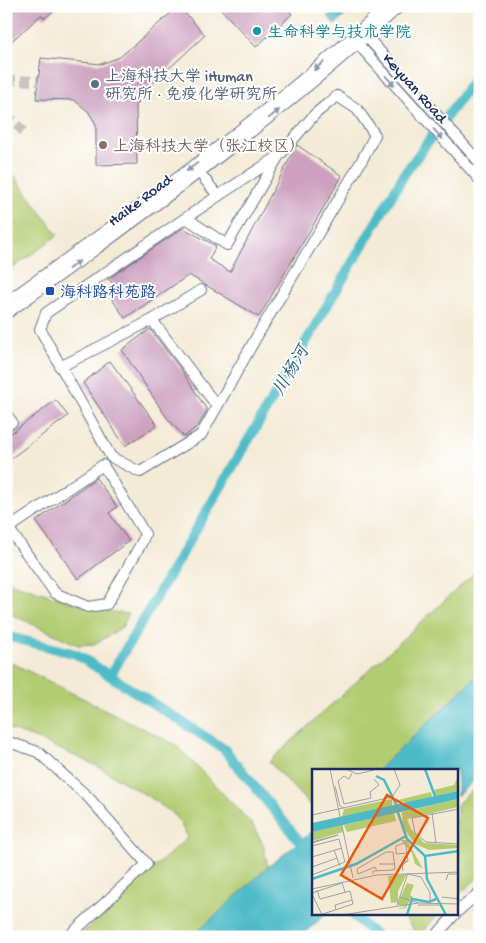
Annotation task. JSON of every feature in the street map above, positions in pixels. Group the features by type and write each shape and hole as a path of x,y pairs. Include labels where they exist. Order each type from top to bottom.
{"street":[{"name":"Haike Road","path":"6,314 258,127 357,39 387,6"},
{"path":"357,39 367,36 400,6"},
{"name":"Keyuan Road","path":"367,36 480,162"},
{"name":"Haike Road","path":"6,302 168,185 357,39"},
{"name":"Keyuan Road","path":"357,39 480,180"},
{"path":"186,218 227,245 278,157 315,114 337,96 358,109 375,135 201,435 140,472 111,457 40,329 46,313 218,196 278,157"},
{"path":"199,172 218,196"},
{"path":"60,367 152,320 201,290"},
{"path":"152,320 217,406"},
{"path":"6,414 12,422 6,426"},
{"path":"103,465 144,534 142,542 107,604 88,607 55,593 8,526 103,465"},
{"path":"6,741 38,752 89,798 147,864 68,937"},
{"path":"458,911 480,892"},
{"path":"435,937 453,916"}],"green space":[{"path":"6,165 58,235 6,273"},
{"path":"480,568 480,673 379,769 312,769 312,807 269,762"},
{"path":"6,581 92,609 128,614 123,626 110,635 94,644 78,645 6,612"},
{"path":"6,660 176,745 252,824 263,844 268,867 192,937 78,937 188,837 176,816 151,798 95,765 37,739 6,728"},
{"path":"480,783 480,876 458,895 458,803"},
{"path":"403,916 437,916 418,936"}],"water":[{"path":"337,6 355,6 335,25 328,16"},
{"path":"480,673 480,775 458,795 458,769 379,769"},
{"path":"312,832 312,916 324,916 300,937 192,937 268,867"}],"building":[{"path":"6,6 59,6 45,18 41,15 6,46"},
{"name":"上海科技大学 iHuman 研究所 · 免疫化学研究所","path":"179,6 205,35 148,88 136,106 137,164 96,165 96,124 88,111 74,100 36,99 41,58 101,64 120,57"},
{"name":"生命科学与技术学院","path":"218,6 285,6 292,14 256,47"},
{"path":"297,145 342,176 259,317 189,275 125,318 107,292 115,285 108,279 183,228 216,246 209,259 230,272"},
{"path":"150,329 182,371 207,410 198,426 184,437 167,418 122,350"},
{"path":"110,361 157,425 125,446 83,383"},
{"path":"56,400 68,416 6,462 6,437"},
{"path":"96,478 117,507 109,513 129,541 78,579 36,521"}],"waterway":[{"name":"川杨河","path":"110,676 405,173 480,71"},
{"path":"6,636 76,654 224,749 312,857"},
{"path":"354,916 377,937"}],"tunnel":[{"path":"6,80 38,81"},
{"path":"6,114 26,134"}],"place":[{"name":"生命科学与技术学院","path":"257,31"},
{"name":"上海科技大学 iHuman 研究所 · 免疫化学研究所","path":"95,84"},
{"name":"上海科技大学（张江校区）","path":"103,145"},
{"name":"海科路科苑路","path":"50,291"}]}
